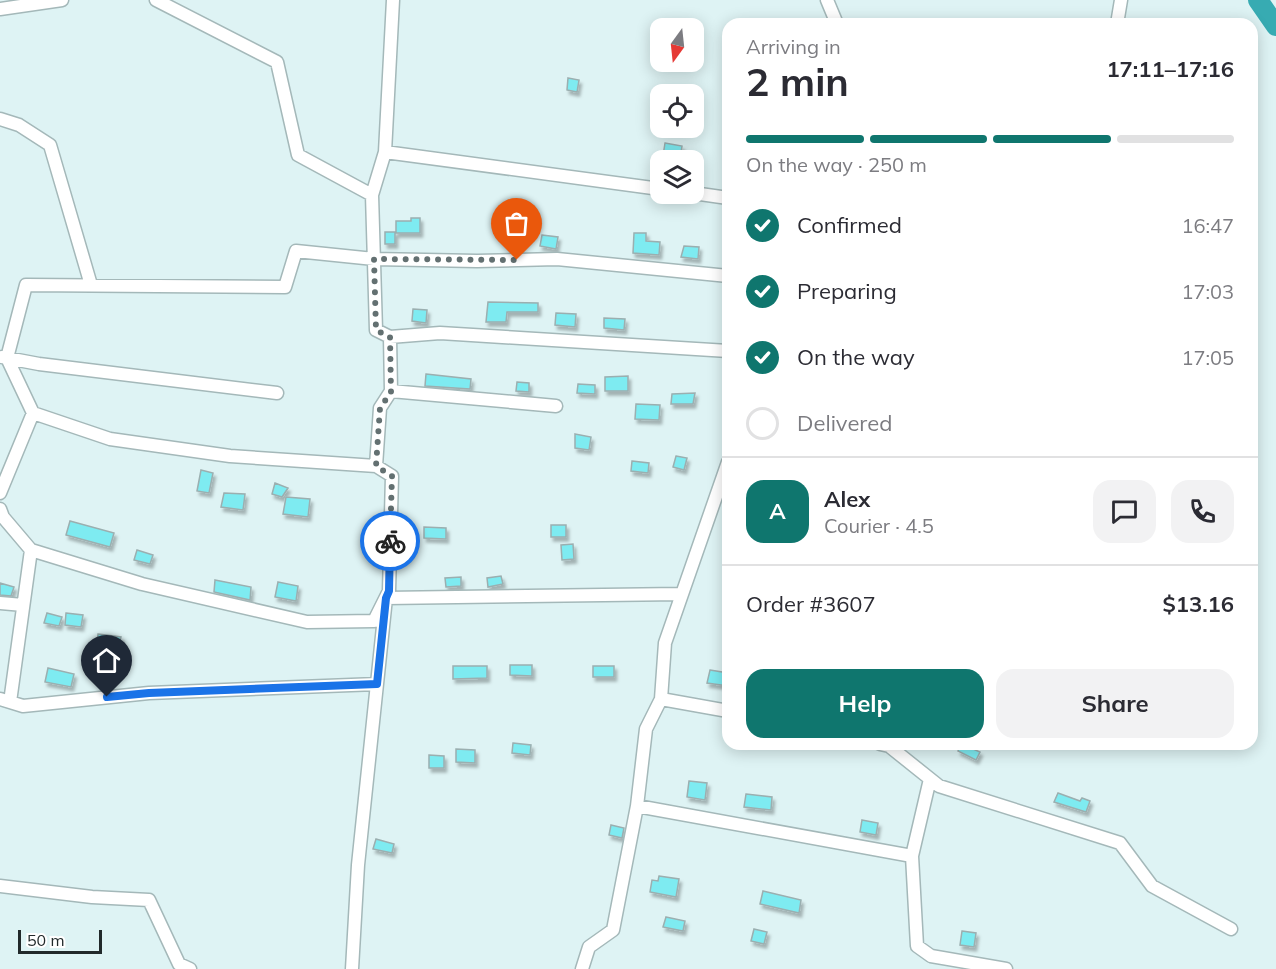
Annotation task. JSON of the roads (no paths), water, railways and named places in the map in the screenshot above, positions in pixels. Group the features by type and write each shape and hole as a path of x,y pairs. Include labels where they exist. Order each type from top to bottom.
{"street":[{"path":"0,9 62,0"},
{"path":"156,0 277,62 298,155 372,195"},
{"path":"393,0 385,152 372,195 376,330 390,337 440,333 722,351"},
{"path":"826,0 834,18"},
{"path":"1118,18 1121,0"},
{"path":"0,119 19,124 50,145 91,285"},
{"path":"385,152 650,188"},
{"path":"704,195 722,197"},
{"path":"0,509 3,517 31,550 142,584 307,622 374,621 389,591 392,476 376,466 230,456 110,439 33,413 4,357 26,285 285,287 296,251 374,259 477,261 557,259 722,275"},
{"path":"376,466 380,408 391,392 390,337"},
{"path":"4,357 39,364 277,393"},
{"path":"391,392 556,406"},
{"path":"0,492 33,413"},
{"path":"582,969 589,947 613,930 637,806 646,729 661,699 665,643 680,594 722,478"},
{"path":"31,550 5,700 23,706 149,693 377,684"},
{"path":"386,598 680,594"},
{"path":"352,969 358,865 386,598"},
{"path":"0,603 23,605"},
{"path":"661,699 722,710"},
{"path":"894,750 939,786 1120,843 1152,886 1231,929"},
{"path":"930,779 912,856 917,946 931,956 1005,969"},
{"path":"637,806 912,856"},
{"path":"0,886 92,897 149,900 179,964 190,969"}],"waterway":[{"path":"1258,0 1276,26"}]}
